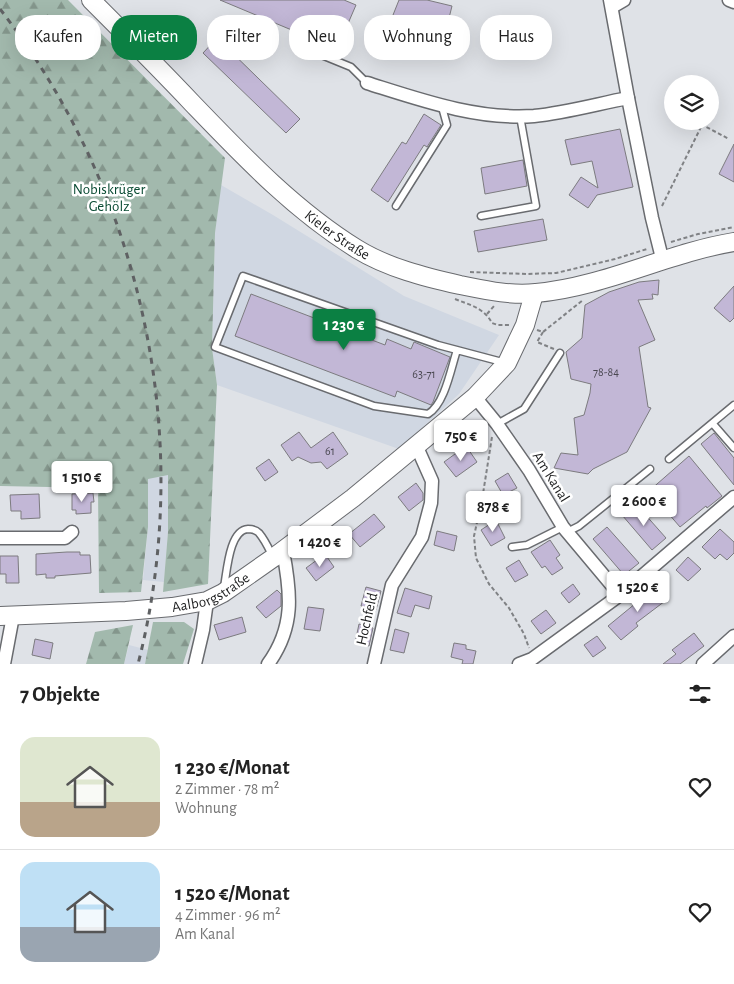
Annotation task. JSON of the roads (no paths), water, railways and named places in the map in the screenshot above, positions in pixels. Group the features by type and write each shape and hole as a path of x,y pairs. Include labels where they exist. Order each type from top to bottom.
{"main road":[{"name":"Kieler Straße","path":"91,0 240,152 299,207 358,249 380,260 433,279 485,290 534,294 569,289 660,254 693,251 734,242"},
{"name":"Aalborgstraße","path":"7,616 172,607 207,601 223,593 278,555 353,498 475,397 507,363 525,325 534,294"}],"street":[{"path":"624,0 611,3 628,98 660,254"},
{"path":"730,0 734,2"},
{"path":"367,84 442,107 502,116 534,116 628,98"},
{"name":"Am Kanal","path":"475,397 497,424 529,470 565,529 620,595"},
{"name":"Hochfeld","path":"374,664 392,585 422,537 431,503 432,481 416,445"},
{"path":"519,664 532,659 620,595 734,496"},
{"path":"0,538 65,538 72,532"},
{"path":"268,664 280,645 285,632 289,611 289,585 278,555"},
{"path":"195,664 207,601"},
{"path":"4,664 7,616"},
{"path":"703,664 734,636"}],"lane":[{"path":"334,60 351,67 367,84"},
{"path":"396,206 447,125 442,107"},
{"path":"481,216 536,206 520,116"},
{"path":"457,350 439,403 434,411 428,414 374,406 215,346 242,276 457,350 507,363"},
{"path":"497,424 524,409 560,353"},
{"path":"669,459 734,406"},
{"path":"713,424 734,448"},
{"path":"512,547 527,545 565,529 579,526 650,469"},
{"path":"223,593 233,543 241,530 253,529 258,532 278,555"}],"railway":[{"path":"0,9 49,80 90,157 121,237 144,321 157,406 161,492 155,579 138,664"}],"park label":[{"name":"Nobiskrüger Gehölz","path":"109,198"}]}
